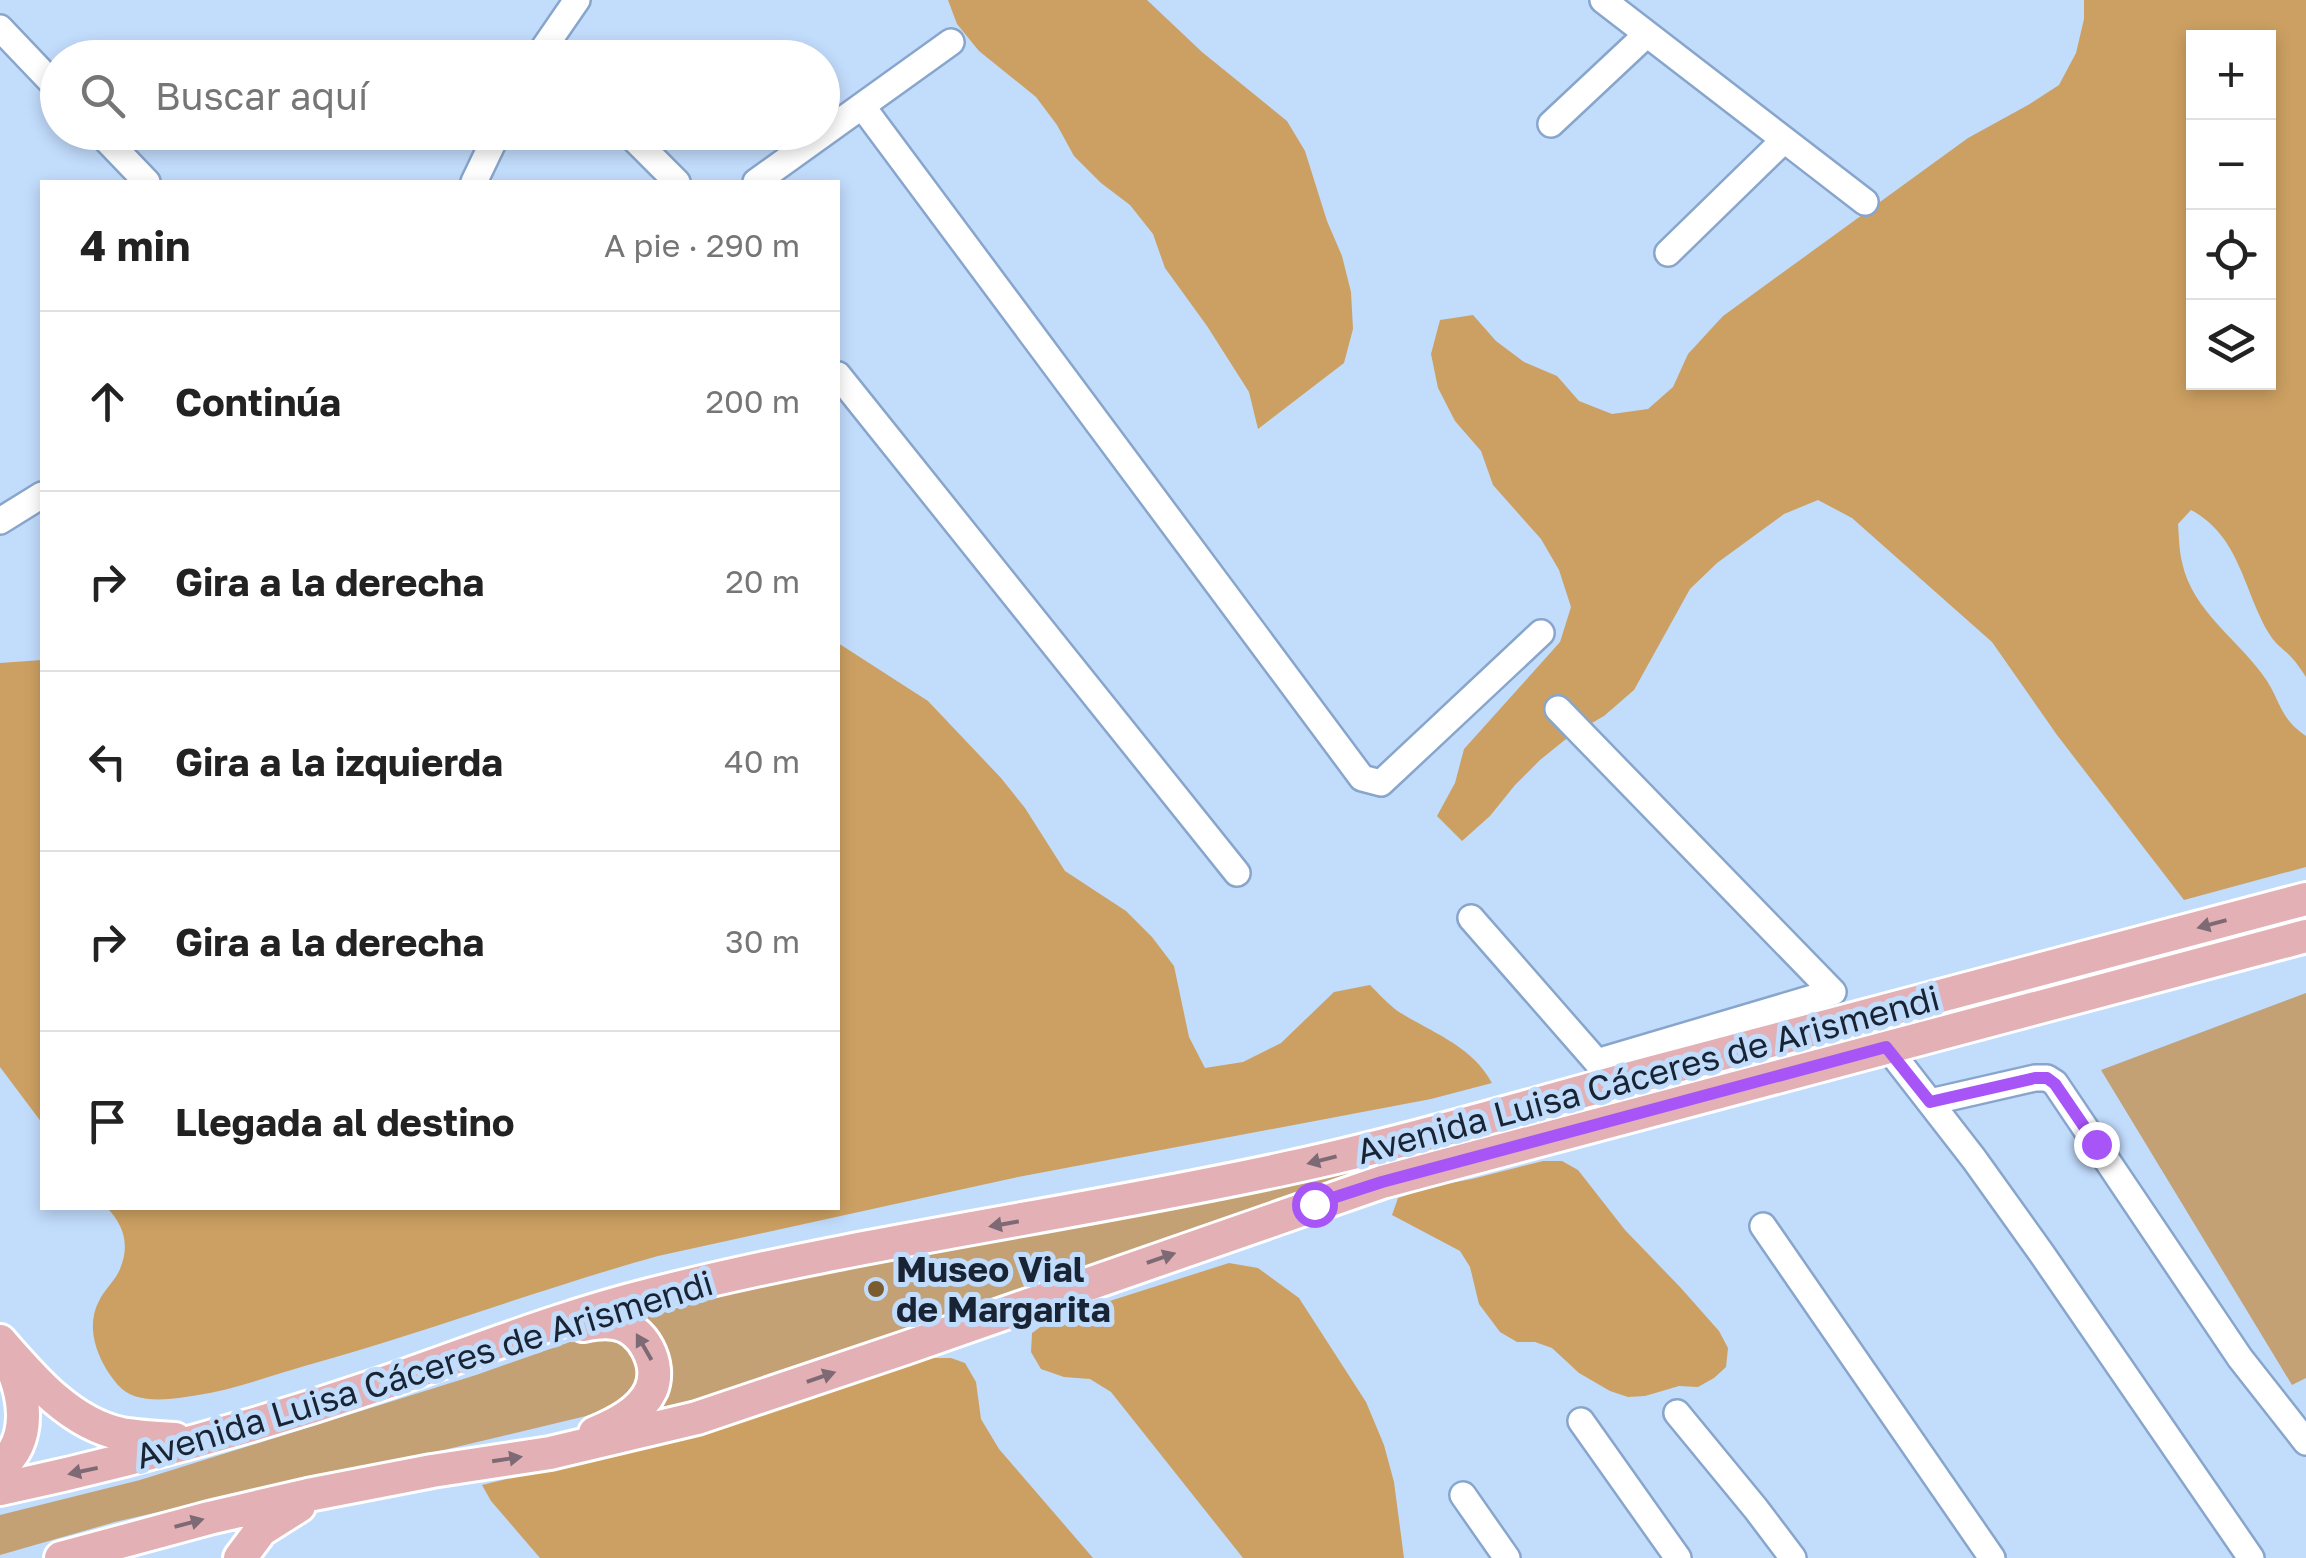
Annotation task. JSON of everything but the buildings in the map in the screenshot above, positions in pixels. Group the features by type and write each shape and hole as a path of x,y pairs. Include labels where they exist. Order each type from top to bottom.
{"main road":[{"name":"Avenida Luisa Cáceres de Arismendi","path":"0,1489 200,1441 380,1384 578,1314 740,1273 1290,1168 2306,899"},
{"name":"Avenida Luisa Cáceres de Arismendi","path":"73,1557 209,1518 324,1492 550,1452 697,1418 1382,1182 2306,936"},
{"path":"509,1338 595,1322 616,1323 632,1330 652,1356 655,1375 650,1393 636,1409 618,1423 550,1452"},
{"path":"0,1343 47,1392 89,1422 118,1433 200,1441"},
{"path":"0,1343 14,1372 23,1421 20,1442 0,1467"},
{"path":"240,1558 261,1530 324,1492"}],"street":[{"path":"1603,0 1865,202"},
{"path":"550,40 569,3"},
{"path":"0,28 40,70"},
{"path":"1551,124 1647,34"},
{"path":"840,122 951,42"},
{"path":"862,106 1362,778 1381,784 1540,633"},
{"path":"1668,252 1784,140"},
{"path":"116,150 145,180"},
{"path":"475,180 489,150"},
{"path":"645,150 675,180"},
{"path":"759,180 801,150"},
{"path":"840,377 1237,873"},
{"path":"0,521 40,496"},
{"path":"1558,709 1833,992 1871,1005 1896,1008"},
{"path":"1471,918 1597,1062 1833,992"},
{"path":"1886,1047 2042,1254 2251,1558"},
{"path":"1930,1102 2035,1078 2047,1078 2055,1084 2240,1358 2306,1442"},
{"path":"1763,1226 1992,1558"},
{"path":"1676,1413 1793,1558"},
{"path":"1581,1421 1678,1558"},
{"path":"1463,1495 1507,1558"}],"shaded area":[{"path":"948,0 1147,0 1202,52 1287,121 1305,151 1351,292 1353,329 1344,363 1258,429 1249,392 1165,268 1153,234 1130,205 1074,156 1036,97 979,51 957,24"},
{"path":"2084,0 2306,0 2306,677 2270,635 2221,535 2191,510 2178,524 2182,562 2196,596 2256,666 2286,717 2306,736 2306,867 2184,900 2057,735 1992,642 1852,518 1818,500 1784,514 1717,563 1690,589 1634,690 1540,760 1462,841 1437,816 1455,783 1464,749 1560,642 1571,607 1559,570 1541,539 1493,485 1481,451 1455,421 1438,388 1431,354 1440,320 1473,315 1496,341 1524,362 1557,376 1579,401 1612,414 1648,409 1673,387 1688,354 1723,316 1968,138 2059,85 2076,53"},
{"path":"840,644 928,701 1001,778 1065,871 1126,911 1152,937 1174,966 1189,1037 1205,1068 1243,1062 1281,1043 1334,992 1370,985 1399,1012 1463,1050 1492,1083 1431,1099 1018,1177 658,1256 239,1386 177,1398 145,1398 126,1392 105,1367 96,1345 95,1312 118,1273 125,1252 118,1221 109,1210 840,1210"},
{"path":"40,660 40,1120 0,1067 0,663"},
{"path":"2306,993 2306,1378 2292,1385 2101,1070"},
{"name":"Museo Vial de Margarita","path":"1378,1160 1380,1169 1255,1207 669,1412 661,1409 666,1395 654,1332 638,1312 640,1309"},
{"path":"1543,1161 1562,1161 1578,1170 1625,1230 1719,1331 1728,1348 1726,1367 1714,1378 1698,1387 1679,1386 1645,1396 1628,1397 1610,1391 1579,1373 1552,1348 1535,1342 1517,1342 1500,1332 1479,1304 1470,1267 1460,1251 1392,1215 1398,1198"},
{"path":"1229,1263 1258,1268 1299,1298 1366,1402 1394,1482 1404,1558 1243,1558 1111,1392 1090,1379 1064,1377 1041,1369 1031,1352 1032,1333 1050,1320"},
{"path":"593,1334 626,1340 642,1366 634,1396 607,1411 115,1522 0,1555 0,1515 140,1480 476,1375"},
{"path":"922,1358 951,1358 965,1363 976,1382 981,1419 999,1449 1093,1558 540,1558 482,1485 729,1425"}],"place":[{"name":"Museo Vial de Margarita","path":"876,1289"}],"route":[{"path":"1314,1204 1382,1182 1886,1047 1930,1102 2047,1078 2096,1144"}]}
